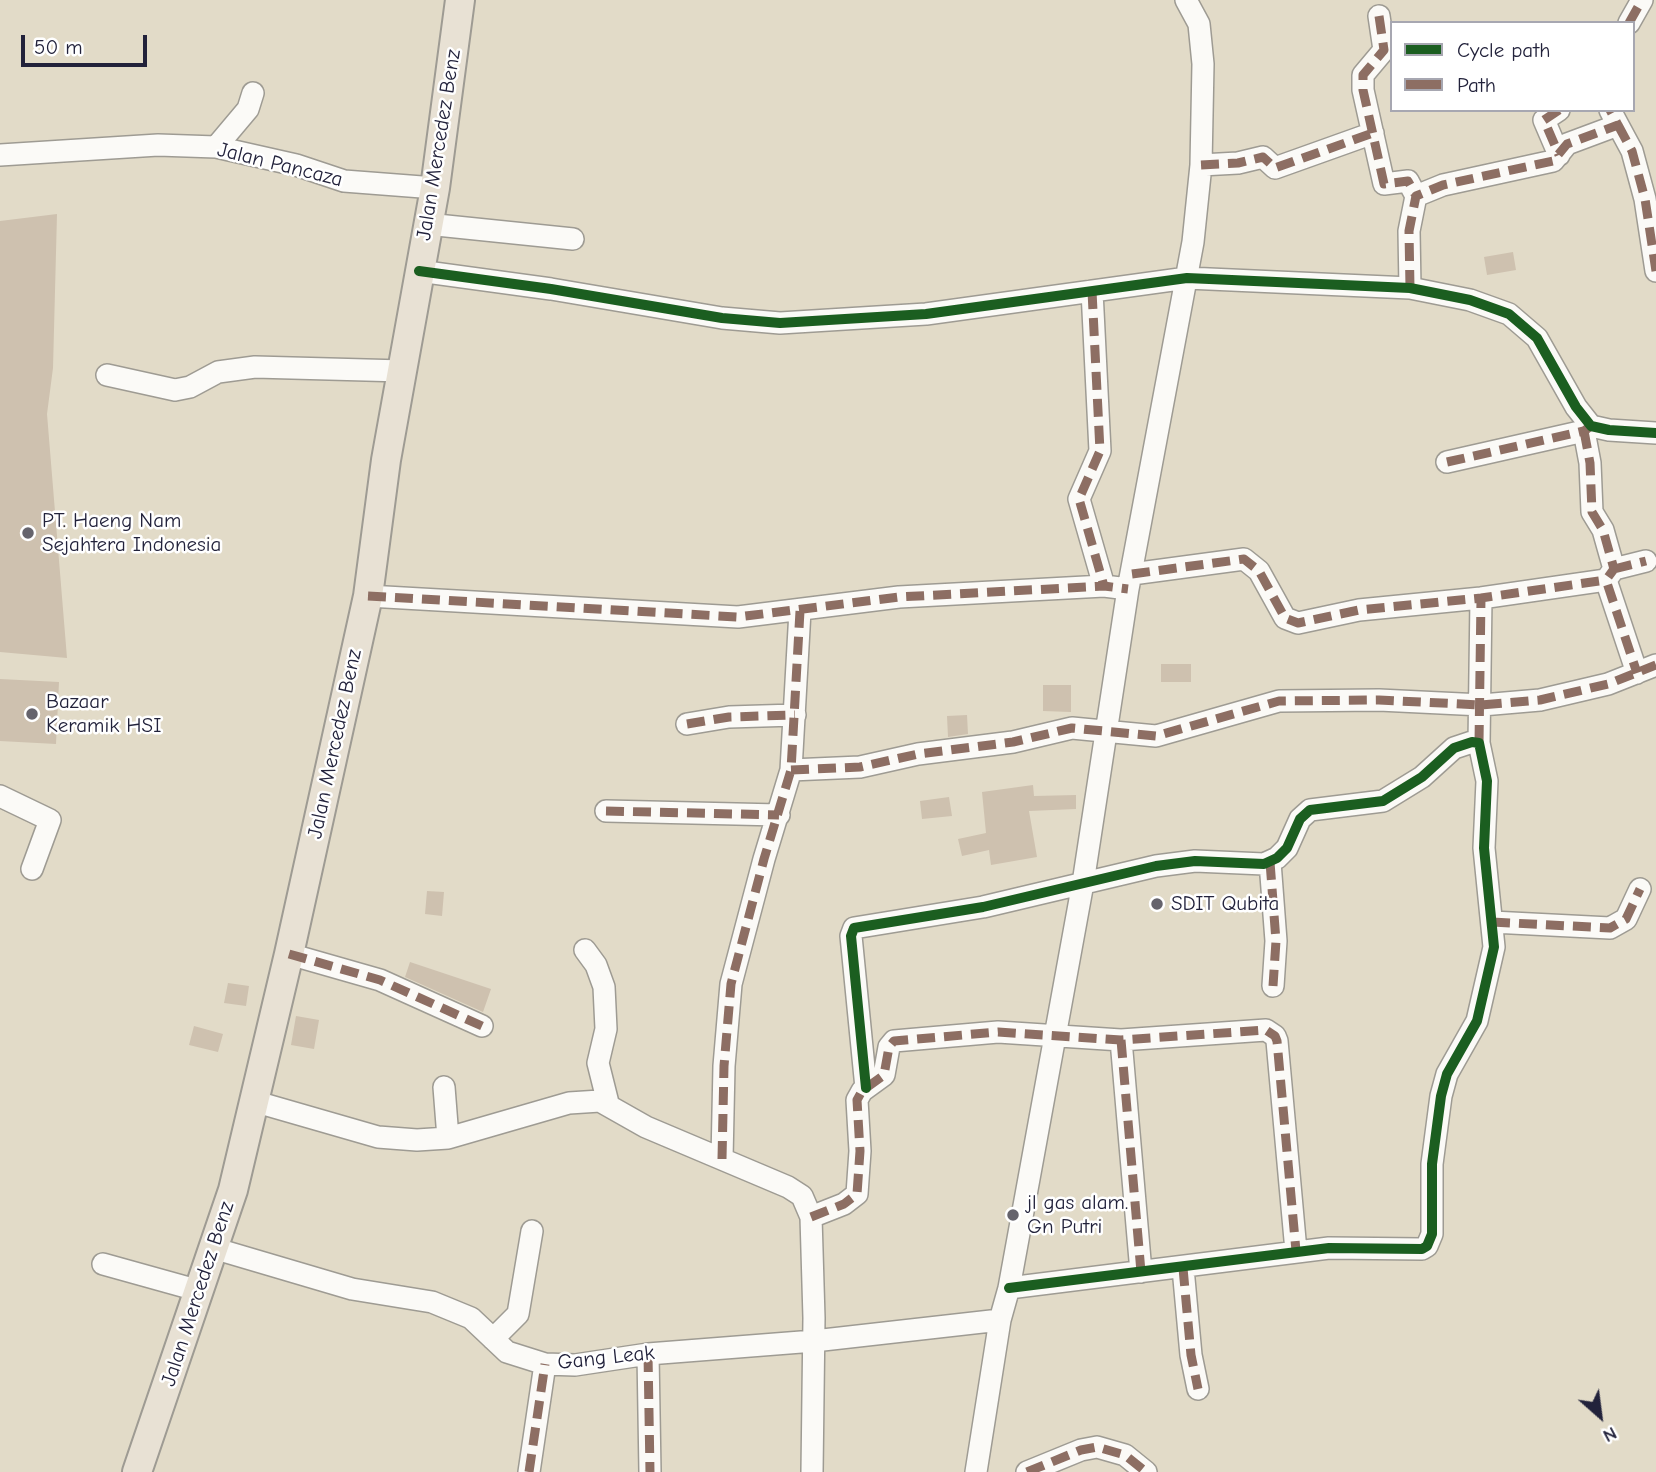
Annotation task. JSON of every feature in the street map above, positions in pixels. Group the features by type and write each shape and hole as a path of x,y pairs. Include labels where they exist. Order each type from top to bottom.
{"main road":[{"name":"Jalan Mercedez Benz","path":"137,1472 233,1190 289,954 368,596 386,460 435,187 460,0"}],"street":[{"path":"976,1472 1000,1320 1009,1288 1083,883 1130,582 1187,278 1201,165 1202,37 1199,24 1186,0"},
{"path":"1630,21 1642,0"},
{"path":"1379,16 1384,50 1362,79 1384,184 1408,181 1412,184 1416,196 1409,231 1410,288"},
{"path":"216,147 248,109 253,93"},
{"path":"1556,112 1544,120 1559,155"},
{"path":"1416,196 1443,185 1550,163 1567,144 1614,118 1632,151 1650,197 1656,271"},
{"path":"1201,165 1265,158 1275,168 1373,133"},
{"name":"Jalan Pancaza","path":"0,155 158,145 216,147 281,161 344,181 435,187"},
{"path":"427,224 573,239"},
{"path":"419,271 551,289 722,318 780,323 926,314 1187,278 1410,288 1493,307 1525,326 1548,353 1587,428 1592,512 1603,530 1610,575 1647,669 1558,696 1482,705 1378,700 1279,701 1156,736 1072,728 1013,742 918,754 860,767 791,770"},
{"path":"1092,291 1100,451 1079,499 1104,586"},
{"path":"107,375 175,390 190,387 219,372 255,367 403,371"},
{"path":"1447,462 1587,428 1656,433"},
{"path":"368,596 738,617 900,597 1104,586 1244,559 1259,571 1285,618 1298,623 1359,610 1481,598 1610,575 1646,561"},
{"path":"1009,1288 1183,1268 1296,1251 1379,1246 1422,1249 1430,1241 1432,1164 1438,1108 1447,1074 1477,1021 1494,947 1485,858 1487,781 1479,743 1482,705 1481,598"},
{"path":"722,1159 724,1066 731,984 791,770 800,611"},
{"path":"687,724 737,716 795,715"},
{"path":"866,1088 851,936 854,929 983,906 1176,863 1254,865 1270,862 1287,848 1300,819 1310,810 1383,801 1422,777 1454,748 1472,742 1479,743"},
{"path":"0,796 50,820 32,869"},
{"path":"606,811 779,815"},
{"path":"1270,862 1276,941 1273,986"},
{"path":"1492,922 1609,928 1626,919 1640,889"},
{"path":"585,950 596,965 604,987 606,1029 598,1063 608,1103"},
{"path":"289,954 380,980 482,1026"},
{"path":"811,1217 844,1204 857,1194 860,1151 856,1105 866,1088 884,1075 891,1043 899,1040 998,1032 1121,1040 1259,1030 1275,1035 1296,1251"},
{"path":"1121,1040 1141,1272"},
{"path":"444,1087 448,1138"},
{"path":"253,1101 378,1136 417,1140 448,1138 569,1103 591,1100 608,1103 646,1127 796,1192 806,1202 811,1217 814,1342 812,1472"},
{"path":"493,1339 517,1314 532,1231"},
{"name":"Gang Leak","path":"213,1248 352,1289 432,1302 471,1318 507,1352 545,1364 575,1365 649,1354 814,1342 1000,1320"},
{"path":"103,1264 200,1291"},
{"path":"1183,1268 1191,1355 1198,1389"},
{"path":"649,1354 650,1472"},
{"path":"529,1472 545,1364"},
{"path":"1027,1472 1081,1450 1097,1447 1125,1455 1146,1472"}],"building":[{"name":"PT. Haeng Nam Sejahtera Indonesia","path":"57,214 53,368 47,414 67,658 0,652 0,221"},
{"path":"1513,252 1516,270 1487,275 1484,257"},
{"path":"1161,664 1191,664 1191,682 1161,682"},
{"path":"0,679 59,682 56,744 0,741"},
{"path":"1043,685 1071,685 1071,712 1043,711"},
{"path":"967,715 968,734 948,737 947,716"},
{"path":"1033,785 1034,796 1076,795 1076,809 1029,811 1037,857 991,865 989,850 962,856 958,839 986,833 982,792"},
{"path":"949,797 952,816 922,819 920,801"},
{"path":"427,891 444,892 442,916 425,914"},
{"path":"410,962 491,989 483,1012 405,977"},
{"path":"228,983 249,986 246,1006 224,1003"},
{"path":"296,1016 319,1020 314,1049 291,1045"},
{"path":"194,1026 223,1034 218,1052 189,1045"}],"marked path":[{"path":"1630,21 1642,0"},
{"path":"1379,16 1384,50 1363,75 1363,90 1384,184 1408,181 1416,196"},
{"path":"1556,112 1544,120 1559,155"},
{"path":"1410,288 1409,231 1416,196 1443,185 1553,161 1567,144 1618,125 1611,112"},
{"path":"1618,125 1632,151 1645,199 1656,271"},
{"path":"1201,165 1238,163 1263,157 1275,168 1373,133"},
{"path":"1092,291 1100,451 1079,499 1104,586"},
{"path":"1447,462 1584,431 1591,426"},
{"path":"1584,431 1590,463 1592,512 1603,530 1614,569 1606,580 1637,673"},
{"path":"1132,574 1244,559 1259,571 1285,618 1298,623 1359,610 1481,598 1606,580"},
{"path":"1614,569 1646,561"},
{"path":"368,596 738,617 899,597 1104,586 1128,589"},
{"path":"1479,743 1481,598"},
{"path":"722,1159 724,1066 731,984 791,770 800,611"},
{"path":"791,770 860,767 918,754 1013,742 1072,728 1156,736 1279,701 1379,700 1482,705 1540,700 1608,684 1656,665"},
{"path":"687,724 729,717 795,715"},
{"path":"606,811 779,815"},
{"path":"1270,862 1276,941 1273,986"},
{"path":"1492,922 1610,928 1626,919 1640,889"},
{"path":"289,954 380,980 482,1026"},
{"path":"811,1217 844,1204 857,1194 860,1151 857,1100 862,1091 884,1075 889,1047 894,1041 998,1032 1121,1040 1266,1030 1275,1036 1277,1041 1296,1251"},
{"path":"1121,1040 1141,1272"},
{"path":"1183,1268 1191,1355 1198,1389"},
{"path":"648,1354 650,1472"},
{"path":"529,1472 545,1364"},
{"path":"1027,1472 1081,1450 1097,1447 1125,1455 1146,1472"}],"cycle path":[{"path":"419,271 551,289 722,318 780,323 926,314 1187,278 1410,288 1470,300 1509,314 1537,338 1576,407 1591,426 1656,433"},
{"path":"866,1088 851,936 854,928 983,907 1156,866 1195,861 1264,864 1277,858 1287,848 1300,819 1310,810 1383,801 1422,777 1454,748 1472,742 1479,743 1487,781 1484,848 1494,947 1477,1021 1447,1074 1441,1096 1432,1164 1432,1234 1427,1246 1422,1249 1329,1248 1009,1288"}],"place":[{"name":"PT. Haeng Nam Sejahtera Indonesia","path":"28,533"},
{"name":"Bazaar Keramik HSI","path":"32,714"},
{"name":"SDIT Qubita","path":"1157,904"},
{"name":"jl gas alam. Gn Putri","path":"1013,1215"}]}
